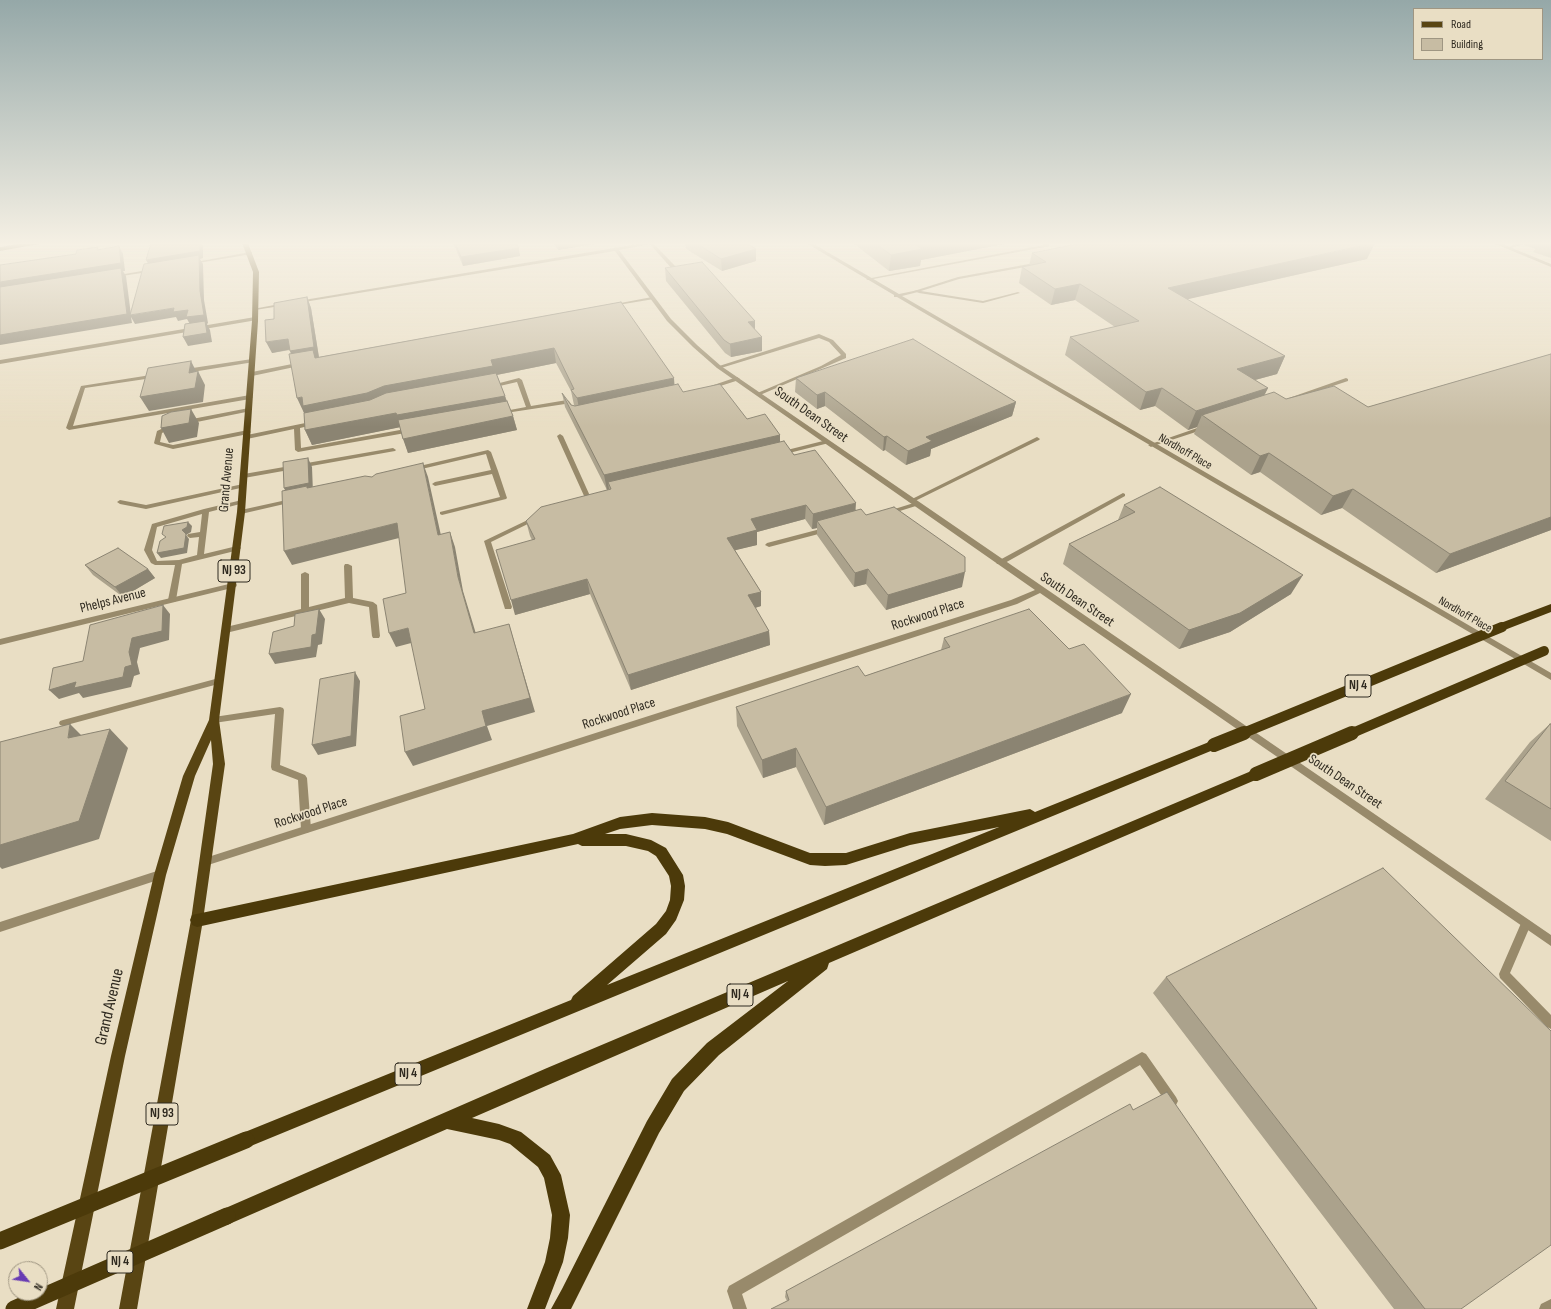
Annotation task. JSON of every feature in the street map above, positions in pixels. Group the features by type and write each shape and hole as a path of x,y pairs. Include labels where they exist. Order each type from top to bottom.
{"highway":[{"name":"NJ 4","path":"0,1241 1056,810 1214,744 1551,608"},
{"name":"NJ 4","path":"14,1309 553,1074 833,956 1547,650"},
{"path":"197,920 573,840 620,823 652,819 681,820 728,828 810,859 825,860 846,859 910,839 1056,810"},
{"path":"571,1007 661,929 671,915 677,900 678,886 676,875 669,863 661,852 651,846 626,840 573,840"},
{"path":"560,1309 569,1296 653,1127 678,1085 713,1049 833,956"},
{"path":"448,1121 499,1132 515,1138 544,1161 552,1175 561,1215 559,1238 554,1262 536,1309"}],"main road":[{"name":"Grand Avenue","path":"128,1309 197,920 219,764 214,720 233,585 242,502 252,374 255,304"},
{"name":"Grand Avenue","path":"65,1309 118,1056 160,875 189,776 214,720"}],"street":[{"path":"255,309 285,304"},
{"path":"603,306 615,304"},
{"name":"South Dean Street","path":"657,304 685,338 719,366 758,394 1551,941"},
{"name":"Nordhoff Place","path":"910,304 1551,678"},
{"path":"0,362 255,319"},
{"path":"719,366 819,336 831,341 844,355 844,357 823,367 758,394"},
{"path":"181,372 252,361"},
{"path":"252,374 309,363"},
{"path":"166,374 83,387 69,428 250,397"},
{"path":"707,388 737,379"},
{"path":"482,387 519,380 529,408"},
{"path":"1287,400 1346,380"},
{"path":"491,415 567,402 573,412"},
{"path":"249,410 177,424 159,432 157,443 173,447 321,422"},
{"path":"1151,445 1212,425"},
{"path":"297,427 298,450 421,428"},
{"path":"560,436 585,499 604,494"},
{"path":"880,515 914,502 1037,439"},
{"path":"773,454 827,442"},
{"path":"244,476 393,450"},
{"path":"408,470 488,452 504,498 442,513"},
{"path":"435,484 494,470"},
{"path":"120,502 146,507 243,486"},
{"path":"1000,562 1123,496"},
{"path":"241,512 297,500"},
{"path":"237,548 179,562 155,563 148,550 154,526 206,510 242,502"},
{"path":"200,557 206,510"},
{"path":"508,607 487,541 543,515"},
{"path":"769,545 836,527"},
{"path":"190,536 203,534"},
{"path":"149,546 159,543"},
{"path":"172,600 179,562"},
{"path":"348,566 350,600"},
{"path":"305,574 305,611"},
{"name":"Phelps Avenue","path":"0,642 233,585"},
{"name":"Rockwood Place","path":"205,862 1014,602 1041,590"},
{"path":"226,630 350,600 372,605 376,636"},
{"path":"64,723 219,681"},
{"path":"214,720 280,710 275,767 302,778 306,830"},
{"path":"0,927 160,875"},
{"path":"1526,924 1504,974 1551,1023"},
{"path":"740,1309 734,1290 1142,1058 1178,1110"},
{"path":"1546,1309 1551,1306"}],"building":[{"path":"0,304 126,304 127,314 0,335"},
{"path":"133,304 202,304 204,315 186,317 188,310 173,312 174,308 130,315"},
{"path":"274,304 308,304 314,347 290,351 288,339 266,342 265,320 274,319"},
{"path":"610,304 622,304 674,378 577,398 571,390 574,389 554,348 491,360 493,366 384,386 367,393 303,406 302,397 297,398 289,354 313,350 315,358"},
{"path":"695,304 740,304 755,321 748,322 762,337 730,344 724,340"},
{"path":"1112,304 1196,304 1285,356 1237,369 1268,388 1196,411 1162,388 1146,392 1070,337 1139,321"},
{"path":"205,321 207,333 183,337 185,324"},
{"path":"913,339 1016,402 926,437 932,441 908,451 887,436 884,437 825,392 817,395 796,378"},
{"path":"1551,354 1551,517 1450,554 1353,489 1333,496 1269,453 1260,456 1202,415 1274,392 1286,399 1334,386 1368,407"},
{"path":"191,361 189,373 198,371 195,388 140,397 148,368"},
{"path":"496,373 505,396 397,415 396,413 305,430 304,413 370,400 386,393"},
{"path":"678,384 683,392 720,384 747,419 765,414 780,435 604,475 562,393 571,405 575,406"},
{"path":"507,401 513,416 403,439 398,420"},
{"path":"191,409 189,423 161,428 162,416 171,412"},
{"path":"784,441 794,455 815,450 856,503 813,514 806,505 751,519 757,530 727,538 761,592 748,595 769,631 628,675 587,579 511,600 496,550 535,539 526,521 541,507 611,489 608,482"},
{"path":"308,458 309,483 284,488 283,462"},
{"path":"423,463 438,535 450,532 458,577 474,633 509,624 530,698 482,711 486,726 405,752 400,716 425,709 408,628 389,633 383,599 406,593 397,523 284,551 282,491 307,486 307,488 365,476 372,477 376,474"},
{"path":"1160,487 1303,575 1240,613 1189,630 1069,544 1135,512 1124,505"},
{"path":"894,507 965,557 965,572 888,595 868,569 855,573 817,521 861,509 866,515"},
{"path":"188,522 187,527 182,530 186,534 184,548 157,553 160,541 166,537 162,534 164,526"},
{"path":"118,548 148,569 115,587 85,565"},
{"path":"163,605 162,631 132,638 129,652 132,665 125,667 123,677 74,688 76,682 49,690 53,668 83,661 90,625"},
{"path":"319,609 316,634 312,635 311,647 269,654 273,632 294,626 295,614"},
{"path":"1029,609 1069,649 1084,644 1131,694 826,807 796,748 762,760 736,707 858,666 865,676 950,647 944,638"},
{"path":"355,672 351,736 312,745 320,679"},
{"path":"70,724 68,738 110,729 79,821 0,845 0,742"},
{"path":"1551,724 1551,809 1505,781"},
{"path":"1383,868 1551,1031 1551,1245 1461,1309 1425,1309 1166,977"},
{"path":"1167,1092 1317,1309 771,1309 789,1300 786,1291 1130,1104 1133,1110"}]}
